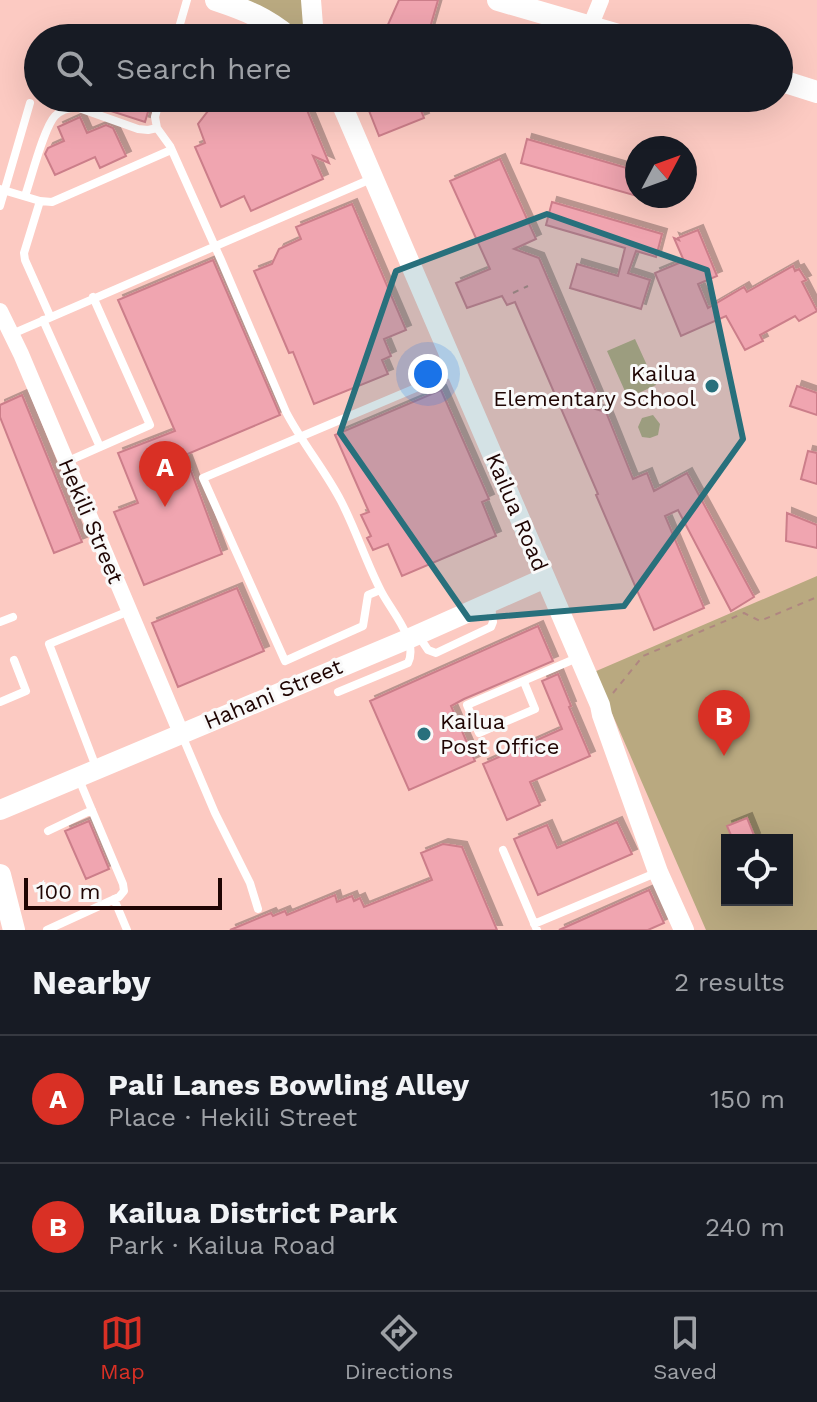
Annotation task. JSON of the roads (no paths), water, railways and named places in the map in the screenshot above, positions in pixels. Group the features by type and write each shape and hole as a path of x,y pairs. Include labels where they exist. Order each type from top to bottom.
{"main road":[{"path":"216,0 254,13 272,24"},
{"path":"498,0 580,24"},
{"path":"793,84 817,92"},
{"path":"0,875 14,930"}],"street":[{"path":"311,0 313,24"},
{"path":"591,24 601,0"},
{"name":"Kailua Road","path":"345,112 600,705 658,872 684,930"},
{"name":"Hekili Street","path":"0,311 181,733"},
{"name":"Hahani Street","path":"0,810 545,578"}],"lane":[{"path":"180,24 187,0"},
{"path":"0,206 2,190 27,112"},
{"path":"25,196 49,125 60,112"},
{"path":"90,112 138,129 157,128"},
{"path":"156,112 157,128 171,150 221,260 286,412 340,499 380,590 412,636 412,656 408,663 338,692"},
{"path":"2,190 52,202 171,150"},
{"path":"12,334 373,178"},
{"path":"40,201 24,253 25,260 100,447"},
{"path":"66,462 150,425 93,297"},
{"path":"380,590 368,595 363,626 285,661 203,478 456,371"},
{"path":"47,930 114,899 122,894 124,887 92,810 87,772 49,644 130,611"},
{"path":"0,622 13,617"},
{"path":"524,682 535,709 479,733 467,705 580,657"},
{"path":"0,702 26,691 14,660"},
{"path":"181,733 215,813 250,883 258,909"},
{"path":"48,831 92,810"},
{"path":"503,850 535,927 658,872"},
{"path":"114,899 127,930"}],"place":[{"name":"Kailua Elementary School","path":"712,386"},
{"name":"Pali Lanes Bowling Alley","path":"165,507"},
{"name":"Kailua Post Office","path":"424,734"},
{"name":"Kailua District Park","path":"724,756"}]}
